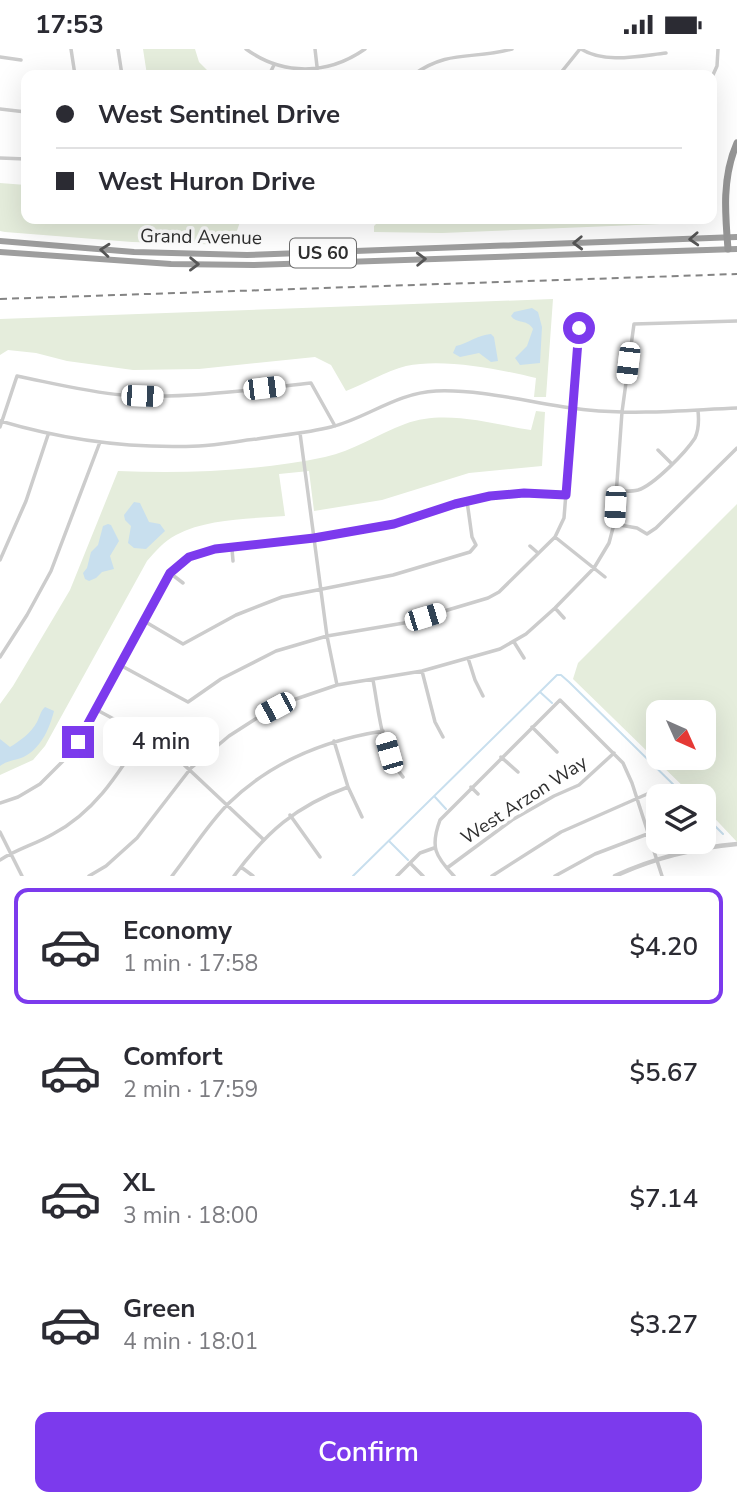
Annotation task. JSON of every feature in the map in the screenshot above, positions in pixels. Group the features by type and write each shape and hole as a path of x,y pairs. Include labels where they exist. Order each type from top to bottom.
{"highway":[{"path":"728,250 726,180 737,142"},
{"name":"Grand Avenue","path":"0,241 134,252 247,255 737,237"},
{"name":"Grand Avenue","path":"0,252 146,263 254,265 737,249"}],"street":[{"path":"71,49 74,70"},
{"path":"118,49 121,70"},
{"path":"246,49 274,65 298,69 318,69 340,64 365,49"},
{"path":"315,49 318,69"},
{"path":"419,70 454,51 512,49"},
{"path":"563,70 581,49 593,56 604,58 666,53"},
{"path":"715,70 718,49"},
{"path":"0,57 21,60"},
{"path":"272,70 274,65"},
{"path":"0,109 21,111"},
{"path":"0,157 21,159"},
{"path":"89,876 106,866 136,838 191,768 229,736 257,718 293,700 337,685 422,671 500,649 527,634 594,568 609,543 614,524 622,412 634,324 737,321"},
{"path":"120,665 188,702 221,679 276,651 327,636 404,623 488,598 499,592 555,537 564,518 579,328"},
{"path":"336,426 311,383 162,397 121,395 64,387 17,376 1,423 48,435 100,442 200,446 336,426 389,402 435,391 622,412 737,408"},
{"path":"616,491 640,489 654,480 695,436 698,410"},
{"path":"300,433 327,636 337,685"},
{"path":"0,560 26,501 48,435"},
{"path":"0,657 51,571 100,442"},
{"path":"614,524 647,534 737,448"},
{"path":"658,450 671,463"},
{"path":"0,803 18,797 52,776 68,756 97,709 170,573 189,557 215,549 314,538 394,524 467,501 524,493 566,495"},
{"path":"144,621 183,643 282,597 321,587 393,575 470,552 476,545 472,537 467,501"},
{"path":"555,537 605,577"},
{"path":"530,545 538,554"},
{"path":"232,549 233,561"},
{"path":"170,573 183,583"},
{"path":"555,608 564,618"},
{"path":"514,642 524,658"},
{"path":"468,658 483,696"},
{"path":"422,671 435,722 443,737"},
{"path":"373,680 389,753 403,776"},
{"path":"454,876 435,848 435,833 440,820 560,700 623,763 646,827"},
{"path":"97,709 164,746 191,768 263,839"},
{"path":"532,727 557,752"},
{"path":"172,876 227,805 274,769 334,741 383,731"},
{"path":"0,860 52,835 88,810 106,790 143,735"},
{"path":"334,741 348,787 362,817"},
{"name":"West Arzon Way","path":"447,868 512,820 579,785 615,753"},
{"path":"501,757 518,772"},
{"path":"234,876 263,839 290,815 314,801 348,787"},
{"path":"471,787 478,794"},
{"path":"492,876 561,832 646,796"},
{"path":"290,815 320,857"},
{"path":"0,832 22,876"},
{"path":"555,876 595,854 646,834"},
{"path":"615,876 656,859 737,844"},
{"path":"397,876 420,853 435,848"},
{"path":"654,854 662,876"},
{"path":"410,863 423,876"},
{"path":"241,867 253,876"}],"green space":[{"path":"143,49 195,49 199,62 207,70 146,70"},
{"path":"0,183 21,185 21,224 239,224 232,245 132,242 0,231"},
{"path":"660,224 442,233 374,232 374,226"},
{"path":"553,299 546,397 534,397 536,378 454,364 406,366 346,391 331,365 315,357 199,369 133,370 67,361 36,353 8,350 0,355 0,319"},
{"path":"536,411 545,412 542,466 469,473 382,500 314,511 309,471 279,474 285,516 215,522 188,529 172,537 147,561 45,746 33,760 0,775 0,704 70,590 118,471 222,470 300,462 355,447 405,424 436,418 468,419 531,430"},
{"path":"737,504 737,842 716,820 716,784 681,784 666,770 716,770 716,700 646,700 646,750 573,679 578,663"}],"water":[{"path":"532,308 538,312 542,327 540,363 520,365 515,358 527,346 533,329 511,316 514,312"},
{"path":"491,334 494,337 498,361 491,362 479,353 460,357 453,353 456,346"},
{"path":"134,502 140,503 149,522 160,524 165,531 146,549 134,548 128,543 131,526 124,515"},
{"path":"108,524 119,541 110,556 114,569 102,572 89,581 83,573 91,552 98,545 103,526"},
{"path":"45,707 54,711 41,741 27,755 0,766 0,739 10,747 18,742 32,730"}],"waterway":[{"path":"353,876 557,675 569,682 673,784"},
{"path":"540,692 552,703"},
{"path":"435,797 446,809"},
{"path":"716,827 723,834"},
{"path":"389,841 408,860"}],"railway":[{"path":"0,299 737,274"}],"route":[{"path":"78,742 170,573 189,557 215,549 314,538 394,524 455,504 490,496 551,492 566,495 579,328"}]}
